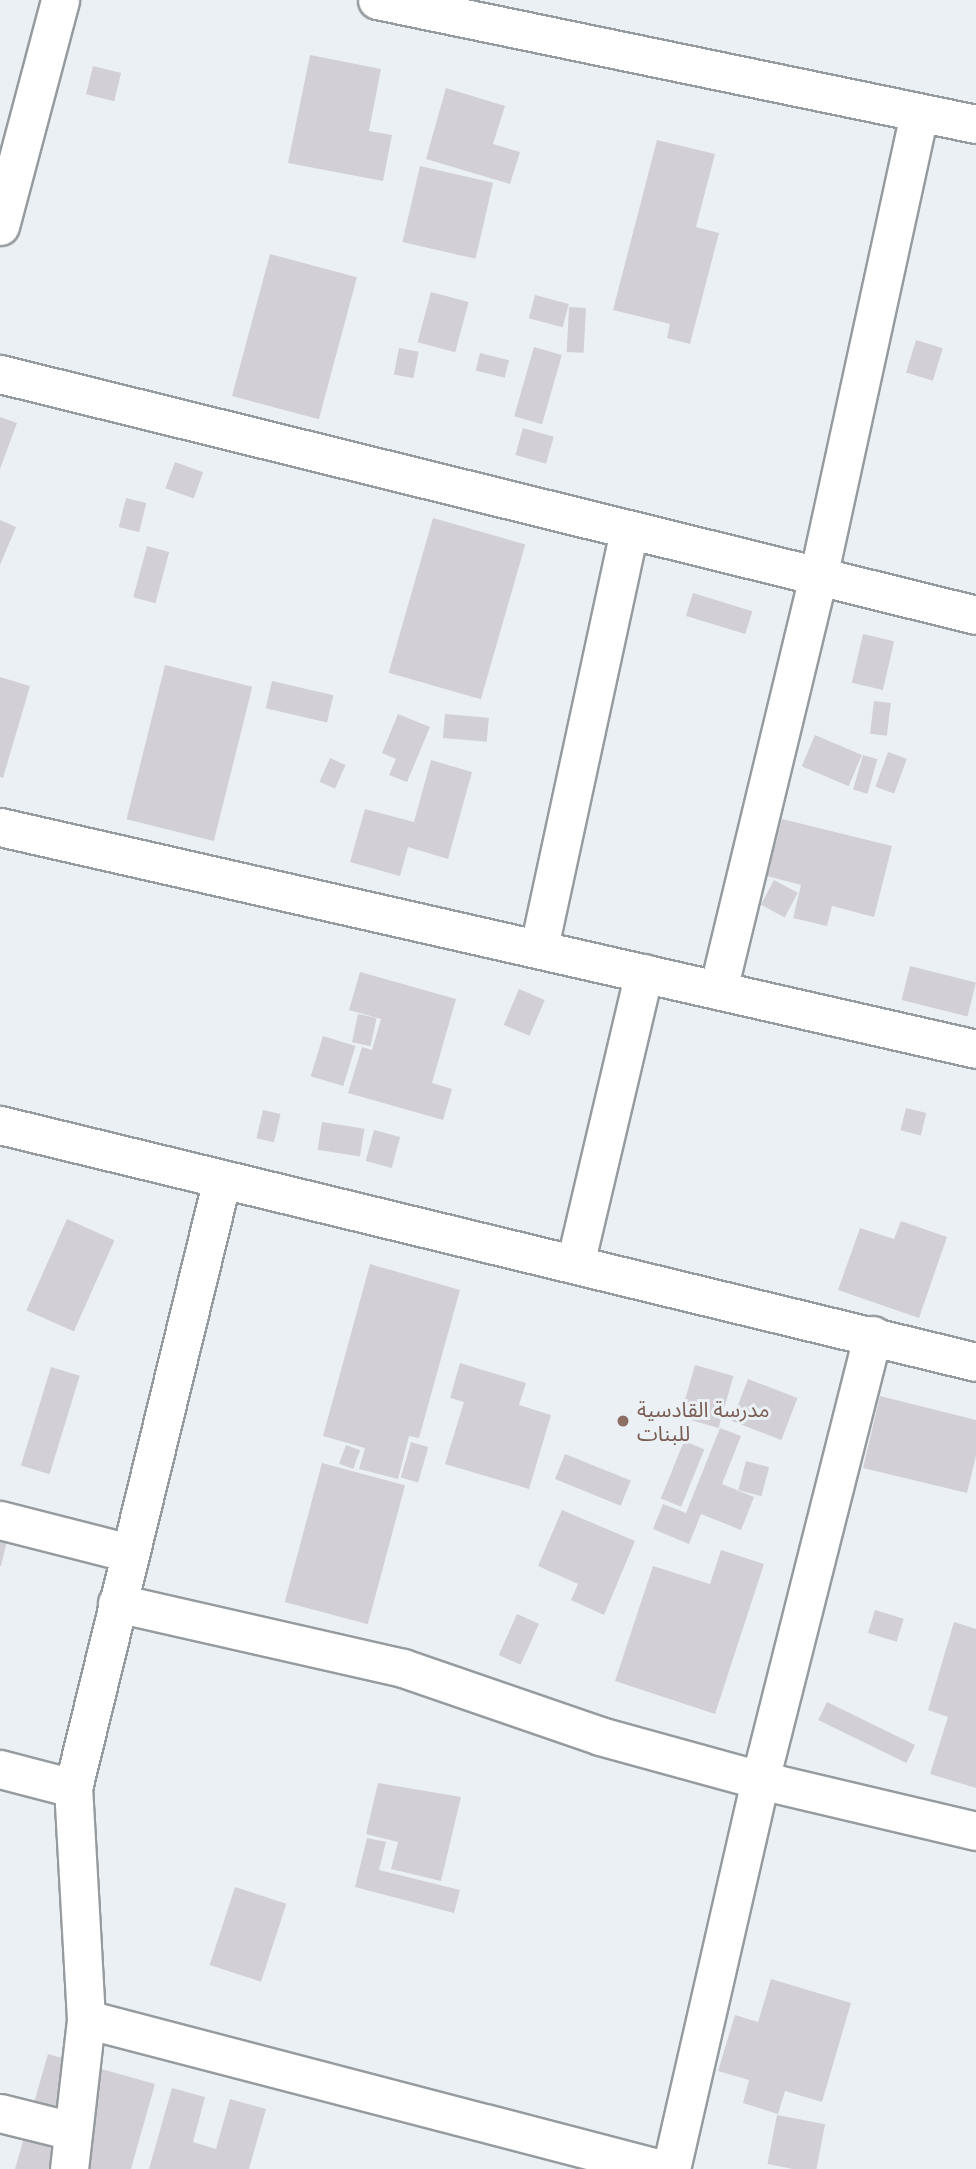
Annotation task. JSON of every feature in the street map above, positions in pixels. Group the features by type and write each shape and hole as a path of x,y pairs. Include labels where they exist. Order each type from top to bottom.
{"street":[{"path":"0,226 60,0"},
{"path":"377,0 976,124"},
{"path":"718,990 818,577 919,114"},
{"path":"0,374 629,532 976,615"},
{"path":"538,947 629,532"},
{"path":"0,827 538,947 644,974 976,1049"},
{"path":"575,1264 644,974"},
{"path":"0,1125 976,1362"},
{"path":"69,2169 86,2019 72,1788 222,1179"},
{"path":"671,2169 760,1780 873,1335"},
{"path":"0,1520 129,1553"},
{"path":"117,1603 403,1668 600,1736 760,1780 976,1831"},
{"path":"0,1769 72,1788"},
{"path":"86,2019 661,2169"},
{"path":"0,2113 72,2131"}],"building":[{"path":"310,55 381,69 369,131 392,135 383,181 288,163"},
{"path":"93,66 121,73 114,101 86,94"},
{"path":"446,88 505,106 493,144 520,152 510,184 426,159"},
{"path":"657,140 715,154 696,227 719,233 690,344 667,338 670,324 613,310"},
{"path":"420,166 493,183 476,259 402,242"},
{"path":"270,254 357,277 319,419 232,396"},
{"path":"431,292 469,302 455,352 418,342"},
{"path":"535,295 569,304 563,327 529,318"},
{"path":"569,307 586,308 584,353 567,352"},
{"path":"916,340 943,348 933,381 906,373"},
{"path":"534,347 562,355 542,424 514,416"},
{"path":"399,348 419,352 413,378 394,375"},
{"path":"480,353 509,360 505,378 476,370"},
{"path":"0,417 17,423 0,469"},
{"path":"523,428 554,437 546,464 515,455"},
{"path":"175,462 203,472 194,499 165,488"},
{"path":"126,498 146,503 139,532 119,527"},
{"path":"433,518 525,544 481,699 389,673"},
{"path":"0,520 16,527 0,565"},
{"path":"147,546 169,552 155,603 133,597"},
{"path":"693,593 752,611 745,634 686,616"},
{"path":"863,634 894,641 883,690 852,683"},
{"path":"165,665 252,687 214,841 127,819"},
{"path":"0,677 30,686 3,778 0,777"},
{"path":"272,681 333,695 327,722 266,708"},
{"path":"874,701 891,703 887,736 870,734"},
{"path":"398,714 430,727 407,782 389,775 396,759 382,753"},
{"path":"445,714 489,718 487,742 443,738"},
{"path":"815,735 862,755 849,786 802,766"},
{"path":"888,752 907,759 894,794 875,787"},
{"path":"863,755 877,759 867,794 853,790"},
{"path":"330,758 346,765 335,789 319,782"},
{"path":"431,760 472,772 448,859 408,847 400,876 350,862 365,809 414,822"},
{"path":"782,819 892,846 874,917 832,906 827,926 793,918 801,885 767,876"},
{"path":"774,880 798,893 785,917 761,905"},
{"path":"910,966 976,982 968,1016 902,1000"},
{"path":"360,972 456,999 432,1083 452,1089 443,1120 348,1093 362,1047 372,1050 381,1019 349,1010"},
{"path":"519,989 545,1000 530,1036 504,1025"},
{"path":"358,1014 377,1018 371,1046 352,1042"},
{"path":"323,1036 356,1046 343,1086 311,1076"},
{"path":"906,1108 926,1113 921,1135 900,1130"},
{"path":"263,1110 281,1114 274,1142 256,1138"},
{"path":"322,1122 364,1129 360,1156 318,1150"},
{"path":"374,1130 400,1137 392,1168 366,1161"},
{"path":"67,1219 115,1240 74,1332 26,1310"},
{"path":"901,1221 947,1237 919,1318 838,1290 860,1228 894,1239"},
{"path":"370,1264 460,1290 419,1438 409,1436 398,1479 359,1469 365,1448 323,1436"},
{"path":"460,1363 526,1383 519,1405 551,1415 529,1489 445,1464 464,1402 450,1398"},
{"path":"695,1365 733,1376 719,1428 680,1417"},
{"path":"51,1367 80,1376 50,1474 21,1465"},
{"path":"748,1379 797,1398 781,1440 732,1421"},
{"path":"880,1396 976,1420 976,1456 967,1493 863,1468"},
{"path":"720,1428 741,1436 722,1484 754,1497 741,1530 701,1514 689,1544 653,1529 663,1504 686,1513"},
{"path":"684,1441 704,1449 681,1507 661,1498"},
{"path":"411,1442 428,1447 418,1483 401,1478"},
{"path":"346,1445 360,1450 353,1469 339,1464"},
{"path":"565,1454 631,1481 621,1506 555,1479"},
{"path":"746,1461 769,1467 761,1496 738,1490"},
{"path":"322,1463 405,1485 368,1624 285,1602"},
{"path":"562,1510 635,1541 604,1615 571,1600 578,1584 538,1566"},
{"path":"0,1526 10,1528 1,1566 0,1566"},
{"path":"721,1550 764,1564 715,1714 615,1681 653,1566 710,1584"},
{"path":"875,1610 904,1619 897,1642 868,1633"},
{"path":"517,1614 539,1624 521,1665 499,1655"},
{"path":"954,1622 976,1629 976,1788 930,1774 948,1717 928,1710"},
{"path":"827,1702 915,1745 906,1763 818,1720"},
{"path":"378,1783 461,1797 441,1881 391,1869 398,1842 366,1834"},
{"path":"367,1838 386,1842 379,1870 460,1890 454,1913 355,1887"},
{"path":"235,1887 286,1904 261,1982 210,1965"},
{"path":"771,1979 851,2003 822,2102 785,2091 778,2114 743,2103 749,2080 718,2071 735,2015 758,2022"},
{"path":"48,2054 155,2084 131,2169 15,2169"},
{"path":"172,2088 205,2097 193,2142 216,2149 230,2099 266,2109 249,2169 149,2169"},
{"path":"777,2115 825,2124 816,2169 793,2169 767,2164"}],"place":[{"name":"مدرسة القادسية للبنات","path":"623,1421"}]}
